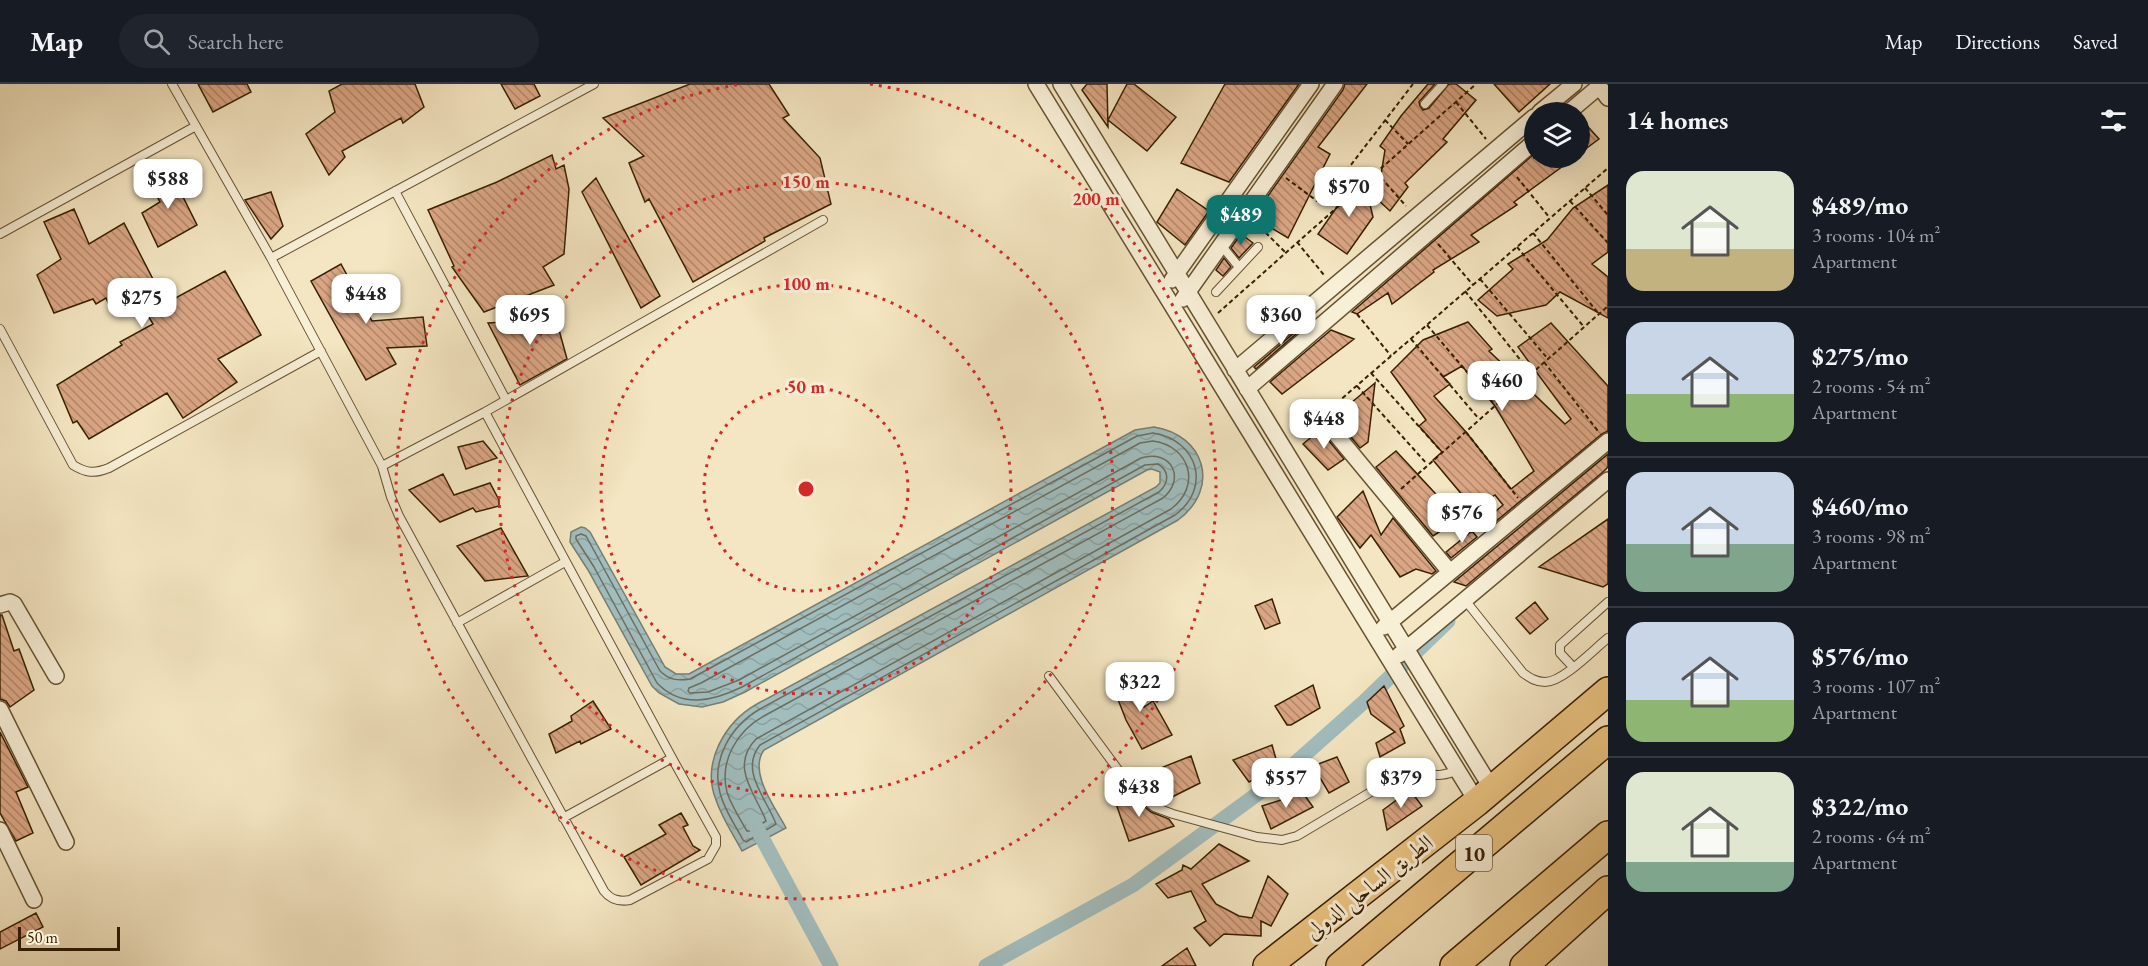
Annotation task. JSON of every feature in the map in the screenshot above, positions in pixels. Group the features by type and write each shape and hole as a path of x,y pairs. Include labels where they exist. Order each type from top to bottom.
{"highway":[{"name":"الطريق الساحلى الدولى","path":"1267,966 1484,796 1608,691"},
{"name":"الطريق الساحلى الدولى","path":"1340,966 1608,740"},
{"path":"1454,966 1608,835"},
{"path":"1524,966 1608,890"}],"street":[{"path":"1036,84 1457,770 1484,796"},
{"path":"1061,84 1390,622 1484,796"},
{"path":"1163,292 1311,84"},
{"path":"1174,311 1335,84"},
{"path":"1552,102 1574,84"},
{"path":"1583,102 1600,90"},
{"path":"1235,370 1524,125"},
{"path":"1247,389 1524,151"},
{"path":"1318,412 1450,572"},
{"path":"1374,635 1607,442"},
{"path":"1390,663 1608,480"},
{"path":"0,605 10,602 14,604 56,676"},
{"path":"0,709 66,842"},
{"path":"0,830 34,900"}],"lane":[{"path":"172,84 321,351 382,466 399,516 563,818 604,891 615,900 622,902 630,900 703,862 713,853 716,837 485,412"},
{"path":"271,258 594,84"},
{"path":"1425,104 1443,84"},
{"path":"0,234 196,126"},
{"path":"394,191 506,400"},
{"path":"382,466 485,412 823,220"},
{"path":"1221,245 1239,267"},
{"path":"1216,292 1258,247"},
{"path":"0,329 73,465 86,473 109,468 321,351"},
{"path":"457,623 565,562"},
{"path":"1465,600 1523,673 1533,680 1545,682 1557,680 1608,638"},
{"path":"1573,667 1560,653 1560,645 1608,602"},
{"path":"1049,676 1133,790 1146,802 1163,811 1257,837 1282,840 1297,836 1396,777 1413,773 1445,775 1457,770"},
{"path":"563,818 672,758"}],"path":[{"path":"1274,170 1317,201 1324,200 1413,84"},
{"path":"1217,314 1476,84"},
{"path":"1456,102 1489,143"},
{"path":"1385,120 1408,144"},
{"path":"1508,166 1550,218"},
{"path":"1318,412 1357,386 1608,168"},
{"path":"1376,172 1409,210"},
{"path":"1585,188 1608,215"},
{"path":"1570,201 1608,243"},
{"path":"1245,211 1286,253"},
{"path":"1429,233 1473,285"},
{"path":"1533,233 1599,314"},
{"path":"1297,242 1328,279"},
{"path":"1517,247 1584,327"},
{"path":"1480,279 1548,359"},
{"path":"1466,291 1532,373"},
{"path":"1348,303 1391,356"},
{"path":"1389,499 1608,306"},
{"path":"1427,325 1495,406"},
{"path":"1411,339 1479,419"},
{"path":"1544,362 1607,442"},
{"path":"1371,373 1442,452"},
{"path":"1357,386 1428,465"},
{"path":"1466,432 1527,509"}],"water":[{"path":"1154,427 1171,432 1185,440 1201,464 1203,479 1200,493 1191,507 1178,520 764,750 760,759 761,779 786,828 742,851 718,807 712,786 714,758 719,745 735,721 757,704 1156,487 1160,483 1160,472 1147,470 745,692 723,702 702,707 679,704 659,693 652,686 570,542 571,532 581,527 590,532 665,667 676,674 689,674 1135,430"}],"building":[{"path":"198,84 247,84 251,92 213,112"},
{"path":"342,84 415,84 424,107 403,123 401,118 342,151 345,157 329,175 306,134 335,112 329,91"},
{"path":"501,84 534,84 540,96 515,109"},
{"path":"690,84 769,84 789,115 783,118 820,158 831,204 764,238 765,241 693,282 649,199 645,202 629,163 644,156 603,118"},
{"path":"1087,84 1107,84 1108,127 1082,90"},
{"path":"1127,84 1134,84 1176,117 1147,151 1108,120"},
{"path":"1225,84 1299,84 1229,182 1181,163"},
{"path":"1345,84 1367,84 1318,147 1330,154 1288,238 1253,217"},
{"path":"1428,84 1435,84 1419,102 1423,110 1429,108 1449,84 1456,84 1476,100 1443,139 1447,142 1405,183 1408,187 1390,211 1377,199 1385,150 1380,146"},
{"path":"1494,84 1550,84 1530,102 1524,102 1524,107 1519,112"},
{"path":"1590,129 1599,139 1590,146"},
{"path":"552,155 556,169 564,165 569,189 564,254 543,267 554,285 484,312 452,267 454,266 428,210 497,182"},
{"path":"1524,163 1524,168 1560,168 1514,202 1517,205 1471,235 1479,242 1433,270 1434,272 1392,304 1388,293 1357,314 1352,312"},
{"path":"167,166 177,190 179,189 197,225 158,247 142,213 160,202 147,178"},
{"path":"1362,171 1373,217 1347,254 1318,234"},
{"path":"596,178 660,296 641,308 582,192"},
{"path":"1608,185 1608,252 1592,264 1608,277 1608,318 1560,292 1546,305 1497,316 1478,300 1513,269 1508,264 1547,240 1573,208"},
{"path":"1177,189 1209,211 1185,245 1157,222"},
{"path":"271,192 283,226 271,239 245,200"},
{"path":"74,209 89,244 124,223 155,283 162,280 172,300 225,271 261,335 218,359 237,382 183,418 167,393 89,439 77,421 73,423 57,385 122,345 120,342 153,324 142,305 113,314 106,298 96,304 93,299 54,313 37,275 61,259 44,222"},
{"path":"1241,234 1253,243 1239,258 1231,248"},
{"path":"1224,258 1231,267 1223,276 1216,270"},
{"path":"341,264 372,321 423,317 427,346 387,348 396,364 366,380 311,281"},
{"path":"556,319 567,359 520,385 488,323"},
{"path":"1308,321 1310,322 1256,369 1254,367"},
{"path":"1468,322 1492,349 1489,351 1565,424 1571,419 1518,347 1551,323 1608,386 1608,431 1489,527 1484,521 1503,505 1495,495 1474,509 1433,460 1442,452 1419,426 1426,420 1391,372 1423,340","holes":["1462,366 1495,406 1534,471 1511,489 1434,396 1450,384 1443,377"]},
{"path":"1331,330 1354,339 1282,394 1270,382"},
{"path":"1375,383 1368,442 1360,448 1334,417"},
{"path":"1320,430 1344,459 1328,470 1303,444"},
{"path":"483,441 497,458 466,469 458,447"},
{"path":"1396,451 1459,519 1433,536 1376,467"},
{"path":"1608,454 1608,467 1603,472 1466,586 1454,582"},
{"path":"443,474 454,495 490,483 499,500 499,506 476,512 473,508 440,522 409,490"},
{"path":"1363,491 1381,535 1393,518 1436,571 1432,574 1416,569 1400,577 1371,535 1360,548 1337,517"},
{"path":"1608,519 1608,584 1603,587 1539,567"},
{"path":"501,528 528,576 485,581 457,546"},
{"path":"1472,531 1477,537 1451,558 1446,552"},
{"path":"1272,599 1280,623 1265,629 1255,606"},
{"path":"1535,602 1548,619 1530,634 1516,618"},
{"path":"0,615 2,615 14,651 19,649 34,690 10,707 6,701 0,699"},
{"path":"1132,672 1144,707 1153,701 1172,735 1142,749 1126,720 1112,684"},
{"path":"1313,685 1320,708 1291,725 1287,725 1275,706"},
{"path":"1384,686 1404,726 1400,729 1405,743 1380,757 1376,743 1395,732 1371,714 1367,702"},
{"path":"593,701 611,729 556,753 549,734 572,721 571,716"},
{"path":"0,732 28,787 16,792 33,833 16,841 0,813"},
{"path":"1272,745 1278,766 1249,782 1233,760"},
{"path":"1191,756 1200,783 1160,803 1144,791 1164,789 1153,771"},
{"path":"1337,757 1349,782 1329,793 1313,766"},
{"path":"1410,790 1422,806 1387,830 1383,810"},
{"path":"1128,793 1151,812 1169,819 1174,826 1129,841 1113,795"},
{"path":"1303,793 1313,807 1271,829 1262,806"},
{"path":"681,813 688,825 683,827 693,846 700,850 641,885 624,857 666,834 659,825"},
{"path":"1219,844 1249,861 1202,884 1216,904 1239,916 1252,918 1268,876 1288,894 1271,926 1261,921 1261,936 1224,934 1210,946 1194,928 1206,921 1191,891 1168,898 1156,884 1182,870 1183,865 1191,869"},
{"path":"36,913 43,927 0,949 0,932"},
{"path":"1187,948 1196,966 1162,966"}],"waterway":[{"path":"1557,501 1594,458"},
{"path":"1506,560 1539,521"},
{"path":"986,966 1133,885 1275,781 1365,701 1448,621"},
{"path":"754,823 831,966"}]}
